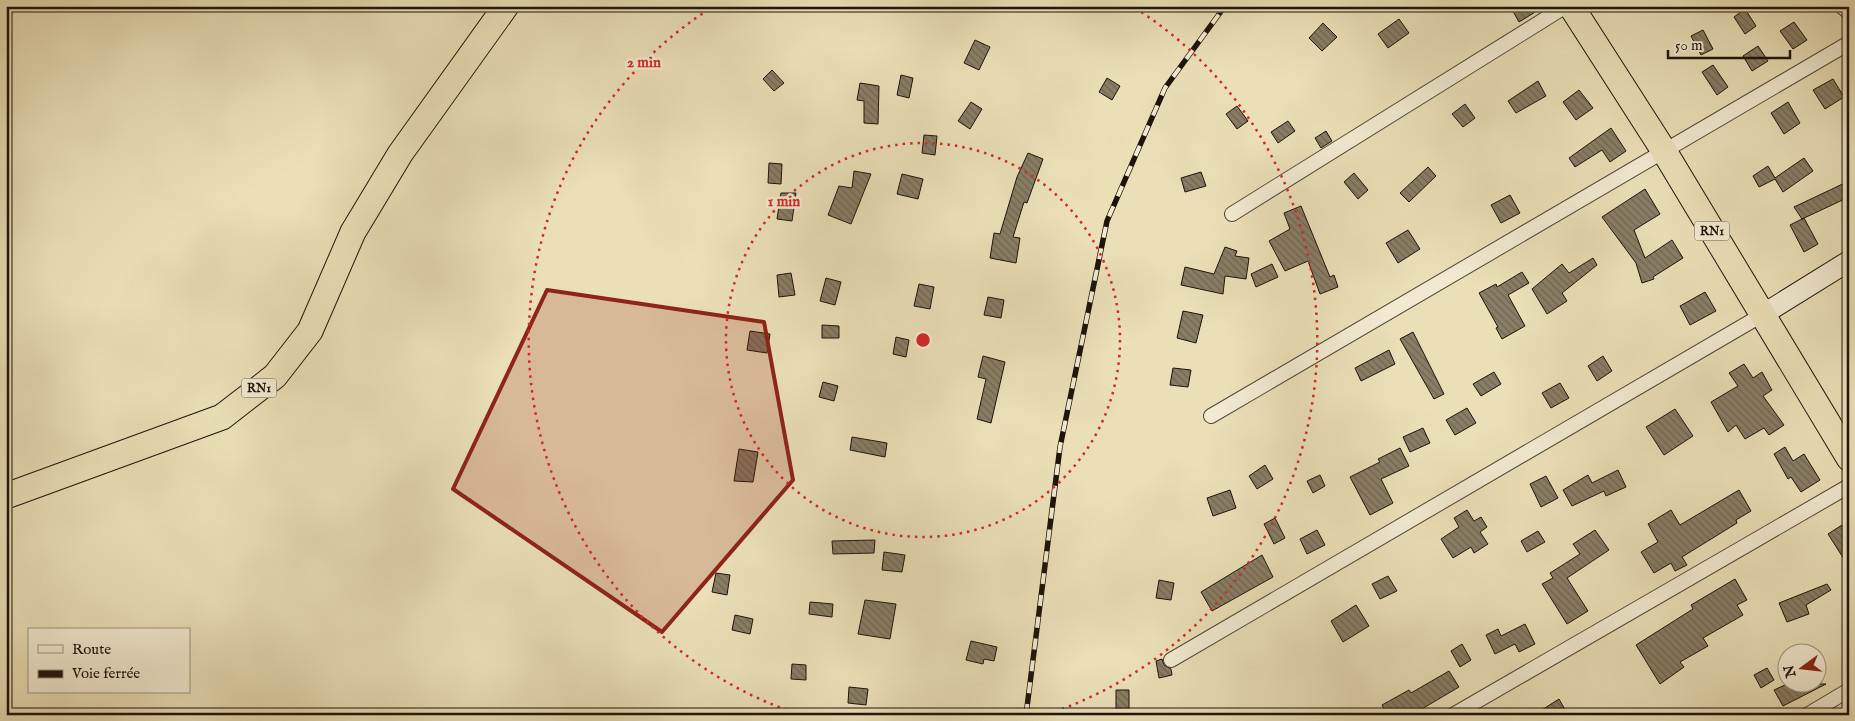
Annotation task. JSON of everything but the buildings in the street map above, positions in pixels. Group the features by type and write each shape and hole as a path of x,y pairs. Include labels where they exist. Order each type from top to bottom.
{"highway":[{"name":"RN1","path":"6,496 222,417 275,376 310,331 353,232 403,151 506,6"},
{"name":"RN1","path":"1571,6 1664,151 1849,458"}],"street":[{"path":"1232,214 1566,6"},
{"path":"1841,6 1849,12"},
{"path":"1211,416 1849,43"},
{"path":"1171,660 1762,315 1849,261"},
{"path":"1453,715 1849,486"},
{"path":"1807,715 1849,690"}],"highlighted area":[{"path":"547,290 764,322 793,480 662,632 453,489"}],"railway":[{"path":"1026,715 1060,447 1107,221 1165,88 1225,6"}]}
